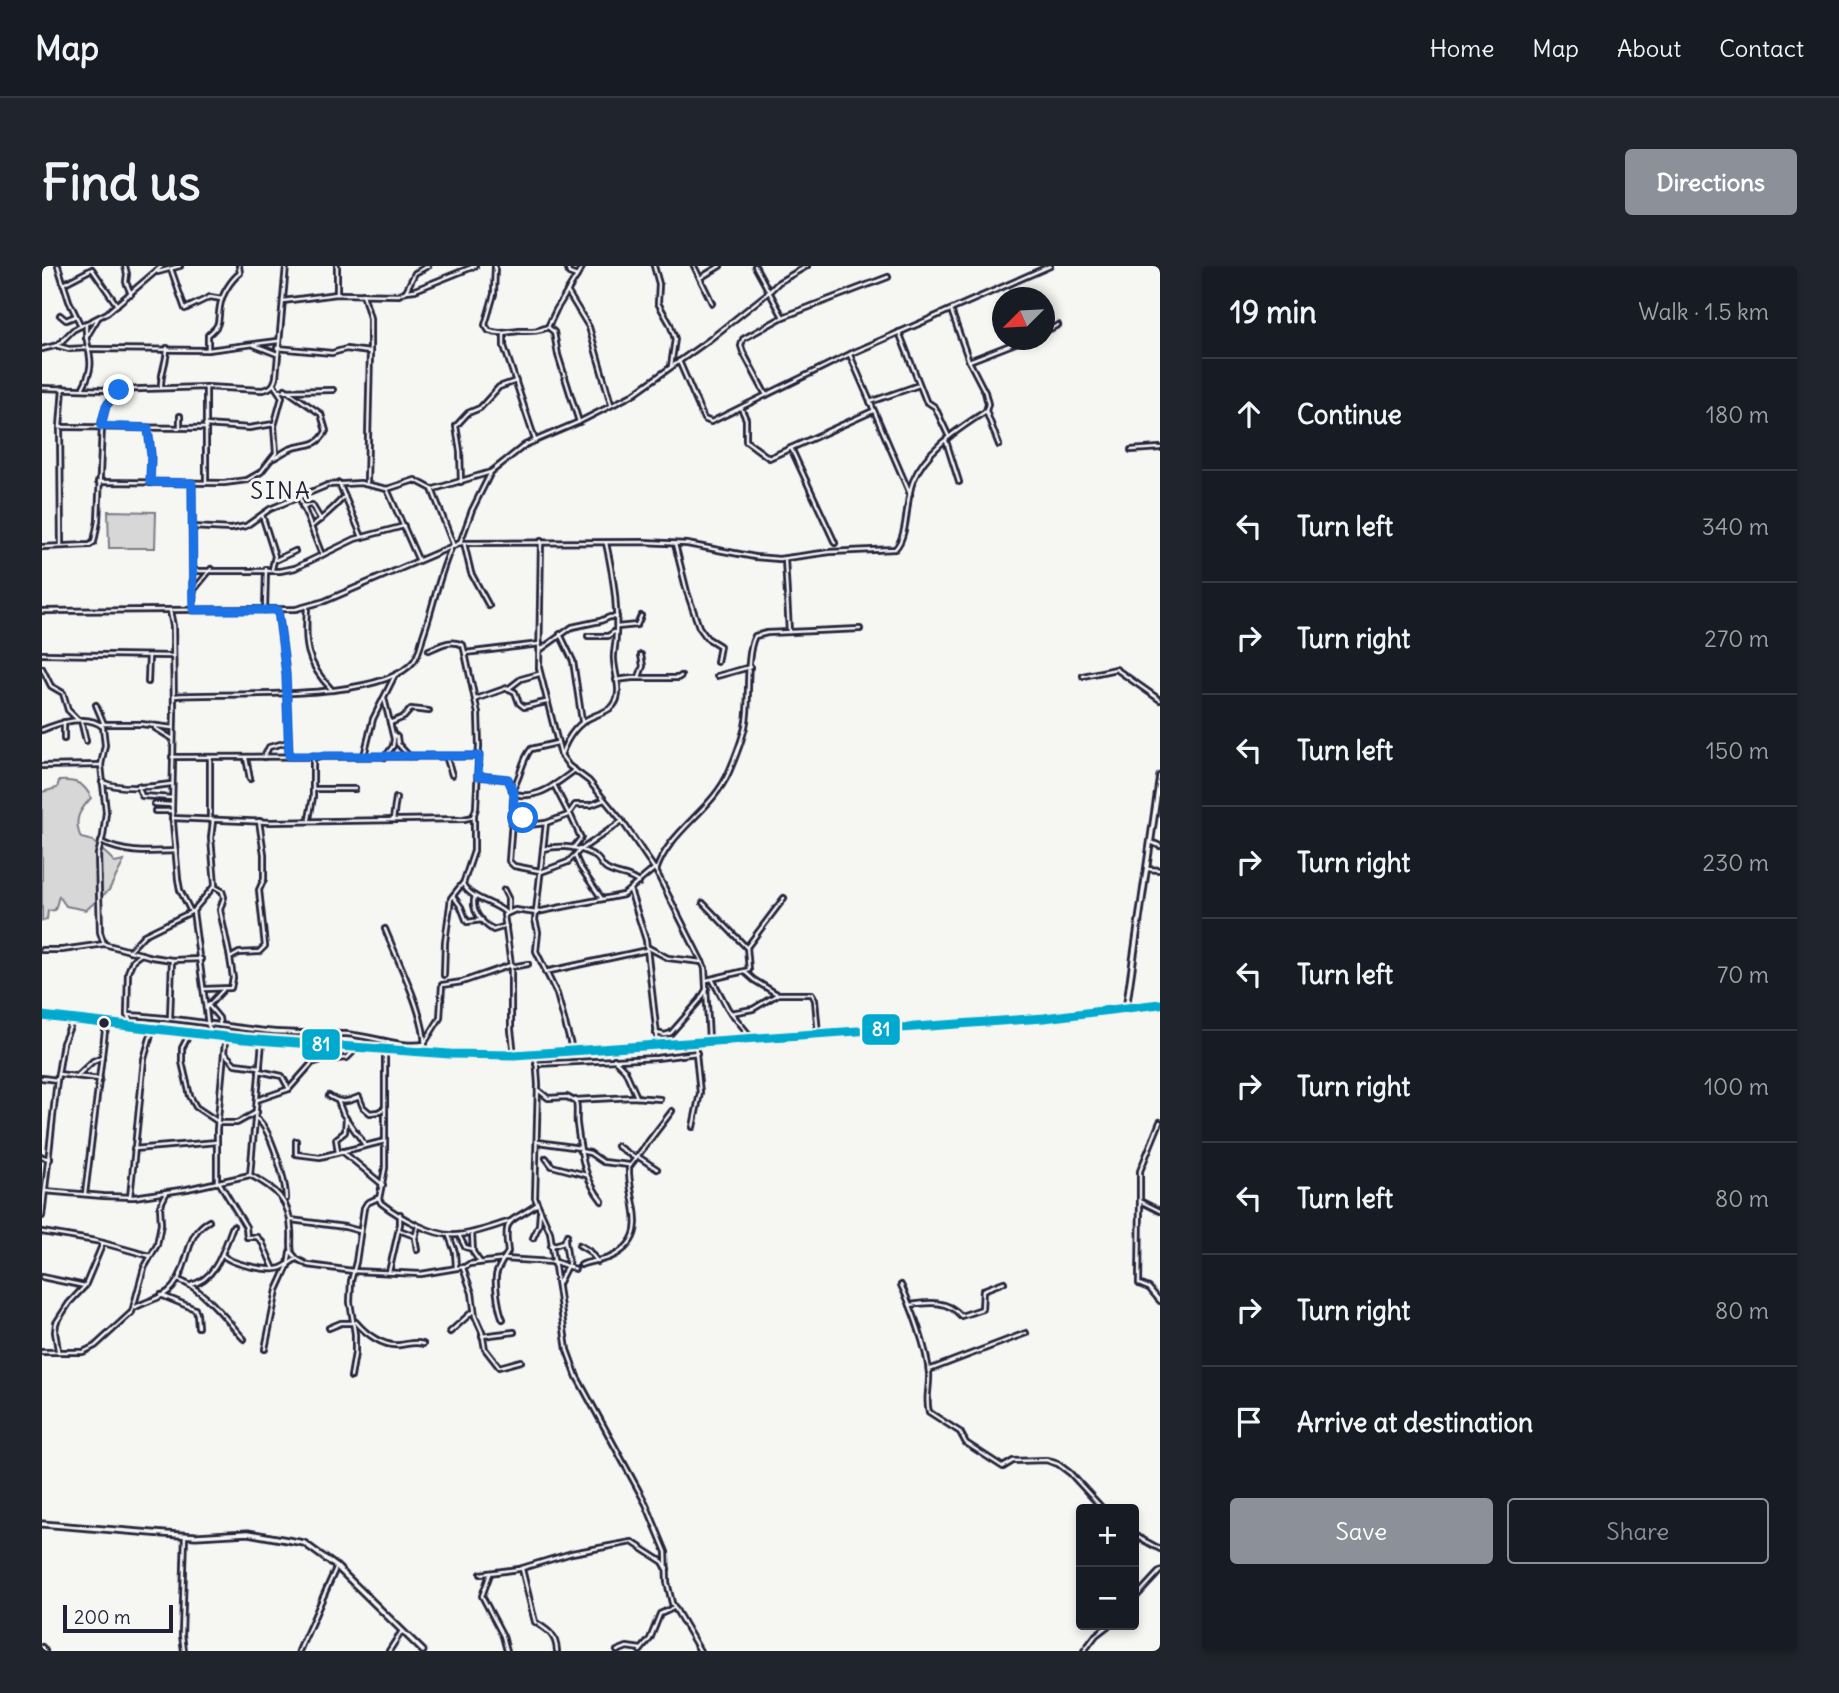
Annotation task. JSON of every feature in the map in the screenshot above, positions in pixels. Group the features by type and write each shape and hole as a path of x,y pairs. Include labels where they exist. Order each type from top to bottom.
{"highway":[{"path":"42,1016 232,1037 424,1053 536,1055 709,1040 1044,1018 1160,1004"}],"street":[{"path":"58,266 80,326"},
{"path":"125,266 125,282 131,294"},
{"path":"57,346 73,330 117,305 162,266"},
{"path":"155,273 180,266"},
{"path":"208,350 208,335 218,327 222,299 232,279 240,273 239,266"},
{"path":"274,458 274,424 281,400 274,384 286,266"},
{"path":"337,266 337,294"},
{"path":"406,291 411,277 428,266"},
{"path":"283,300 337,294 394,296 475,266"},
{"path":"495,266 494,294 485,324 489,331 504,335 518,331 537,332 548,327 583,266"},
{"path":"566,266 569,273 577,276"},
{"path":"654,266 658,277 658,303 675,339 671,366"},
{"path":"694,266 712,303"},
{"path":"700,278 720,266"},
{"path":"755,266 783,317"},
{"path":"432,489 491,472 525,445 632,395 709,340 779,282 807,266"},
{"path":"678,360 706,421 711,422 850,354 1050,266"},
{"path":"64,284 92,269 117,305"},
{"path":"171,269 185,309 211,297 222,299"},
{"path":"766,395 743,352 742,342 748,335 783,317 888,277"},
{"path":"567,291 589,327 612,405"},
{"path":"363,294 370,318 367,483"},
{"path":"951,310 969,362 985,393 988,404 986,411 999,445"},
{"path":"60,315 66,320 76,316"},
{"path":"86,338 98,318"},
{"path":"83,388 91,371 92,356 86,338 86,323"},
{"path":"548,327 554,332 558,355 579,422"},
{"path":"899,332 926,401 935,407 959,482"},
{"path":"504,335 504,346 535,440"},
{"path":"42,349 57,346 69,349 208,350 278,341"},
{"path":"253,344 277,354"},
{"path":"161,388 167,348"},
{"path":"277,348 331,353 346,349 370,352"},
{"path":"969,362 998,350"},
{"path":"850,354 910,494"},
{"path":"460,482 460,451 456,426 468,413 480,408 497,388 516,381"},
{"path":"42,388 119,390 206,387 262,390 274,384"},
{"path":"870,402 919,385"},
{"path":"206,387 206,483"},
{"path":"61,546 60,426 63,388"},
{"path":"98,482 206,483 247,480 261,472 274,458 292,448 310,446 322,438 326,431 321,414 285,389"},
{"path":"42,547 90,545 94,542 98,521 101,426 106,406 119,390"},
{"path":"279,391 333,390"},
{"path":"741,408 746,419 746,441 769,458 873,411"},
{"path":"42,611 278,610 307,607 453,544 462,543 541,541 687,544 755,557 895,549 902,538 910,494 917,474 947,439 986,411"},
{"path":"180,416 180,427"},
{"path":"60,426 249,428 274,424"},
{"path":"148,428 150,482"},
{"path":"791,447 835,543"},
{"path":"1131,450 1160,448"},
{"path":"489,606 469,566 462,543 472,510 491,472"},
{"path":"174,696 332,690 369,684 397,672 416,658 443,566 453,544 432,489 415,480 387,489 367,483 339,483 319,488 270,509 239,528 192,527"},
{"path":"192,483 193,610"},
{"path":"339,483 362,537"},
{"path":"387,489 418,559"},
{"path":"299,496 322,556"},
{"path":"311,527 345,496"},
{"path":"302,506 312,505 321,520"},
{"path":"262,515 275,561 272,570"},
{"path":"193,571 295,568 362,537 404,526"},
{"path":"541,541 539,674 561,755 622,821 656,870 702,962 707,980 709,1040"},
{"path":"561,755 567,738 582,722 614,705 618,697 614,656 617,647 617,617 606,543"},
{"path":"674,544 699,627 707,638 720,646 717,663"},
{"path":"275,561 295,551"},
{"path":"785,557 789,632"},
{"path":"193,591 211,569"},
{"path":"265,610 266,569"},
{"path":"307,607 310,660 318,676 332,690"},
{"path":"278,610 286,674 289,756"},
{"path":"170,611 174,696 172,818 180,890 192,911 201,959 208,1025 215,1035"},
{"path":"588,636 608,636 617,628 637,625 641,616"},
{"path":"540,650 577,625 617,617"},
{"path":"507,913 515,910 537,913 616,897 656,870 665,850 709,802 728,775 746,722 755,636 766,633 860,629"},
{"path":"560,634 573,661 582,722"},
{"path":"429,650 445,642 455,641 463,645 475,699 479,756 473,861 463,883 452,895 446,929 444,975"},
{"path":"465,653 540,644"},
{"path":"42,654 173,656"},
{"path":"639,677 644,663 641,655"},
{"path":"148,682 149,656"},
{"path":"717,676 750,667"},
{"path":"42,668 51,686 63,693 68,710 80,720 86,741"},
{"path":"1083,676 1116,669 1160,700"},
{"path":"364,757 369,731 397,672"},
{"path":"475,699 508,689 521,680 539,674"},
{"path":"616,680 681,676"},
{"path":"508,689 515,692 519,703 524,707 546,702"},
{"path":"384,697 393,734 393,746 385,757"},
{"path":"96,705 103,724 105,745 101,765 106,812 98,854 100,926 104,944"},
{"path":"390,723 404,717 411,709 429,711"},
{"path":"42,730 64,722 80,720 173,728"},
{"path":"64,722 64,739"},
{"path":"152,726 173,739"},
{"path":"393,734 410,757"},
{"path":"264,757 269,747 288,742"},
{"path":"513,791 525,756 531,749 557,743"},
{"path":"446,756 452,775"},
{"path":"172,757 479,756"},
{"path":"246,757 250,779"},
{"path":"309,820 313,757"},
{"path":"129,951 144,935 192,911 215,886 211,838 210,758"},
{"path":"42,766 101,765"},
{"path":"513,791 525,796 537,795 576,770"},
{"path":"478,776 504,778 511,783 513,814 510,863 540,872 568,862 580,850 622,821"},
{"path":"1126,1009 1160,776"},
{"path":"102,782 109,785 138,786 171,784"},
{"path":"554,785 581,838 573,848"},
{"path":"138,786 142,796 172,798"},
{"path":"313,789 355,789"},
{"path":"393,820 396,798"},
{"path":"513,814 523,818 527,825 547,823 570,814 575,805 591,806 604,800"},
{"path":"154,804 172,804"},
{"path":"155,811 172,811"},
{"path":"172,818 259,821 393,820 464,819 474,815"},
{"path":"230,958 239,953 259,952 265,946 259,890 264,880 264,854 259,821"},
{"path":"547,823 540,872 536,951 557,994 572,1052"},
{"path":"101,842 132,852 176,851"},
{"path":"1151,842 1160,846"},
{"path":"543,849 563,846 580,850 596,858 608,870 631,876 639,883"},
{"path":"575,856 602,899"},
{"path":"1147,869 1160,870"},
{"path":"463,883 466,890 507,913"},
{"path":"204,989 229,989 233,986 220,910 224,897 222,891 215,886"},
{"path":"505,890 508,898 506,926 511,966 514,1055"},
{"path":"630,890 647,948 658,1045"},
{"path":"452,895 460,904 468,923 482,920"},
{"path":"475,895 473,904 482,920 493,930 506,926"},
{"path":"747,948 784,898"},
{"path":"703,903 747,948 750,968 746,972 707,980"},
{"path":"386,929 422,1023 424,1053"},
{"path":"42,950 104,944 172,960 201,959"},
{"path":"545,972 647,948 668,958 702,962"},
{"path":"133,1026 127,1015 129,967 141,954"},
{"path":"170,1018 172,960"},
{"path":"127,1015 192,1019 208,1025 267,1031 355,1035 413,1045 425,1043 440,1018 442,985 528,964"},
{"path":"746,972 761,985 778,994"},
{"path":"712,979 731,1013 751,1037"},
{"path":"656,1033 671,1033 707,988"},
{"path":"207,1007 222,989"},
{"path":"731,1013 752,1009 778,994 808,993 814,996 818,1034"},
{"path":"207,1007 219,1018 220,1025"},
{"path":"42,1216 63,1043 74,1019"},
{"path":"85,1194 105,1031 113,1024"},
{"path":"130,1197 144,1059 153,1028"},
{"path":"190,1032 182,1048 182,1062 190,1096 196,1107 218,1122 237,1123 257,1112"},
{"path":"232,1037 225,1044 223,1053 217,1142 218,1183 246,1227 247,1237 257,1237 262,1242 274,1269"},
{"path":"250,1175 262,1039"},
{"path":"693,1127 701,1093 695,1042"},
{"path":"257,1100 289,1089 312,1063 347,1058 357,1047"},
{"path":"386,1049 385,1141 380,1198 383,1205 441,1234 459,1235 511,1221 537,1204"},
{"path":"223,1053 235,1064 282,1076 289,1089"},
{"path":"536,1064 657,1058 697,1053"},
{"path":"536,1055 538,1090 534,1173 537,1204 548,1226 570,1361 646,1504 666,1552 668,1589 674,1608 700,1651"},
{"path":"78,1075 93,1060 102,1057"},
{"path":"614,1059 625,1070 637,1097"},
{"path":"58,1074 100,1079"},
{"path":"42,1078 57,1080"},
{"path":"538,1090 548,1098 567,1097 575,1100 637,1097 660,1099"},
{"path":"329,1096 348,1102 359,1097 368,1112 378,1112 385,1108"},
{"path":"575,1100 578,1108 576,1122 586,1175 602,1201"},
{"path":"338,1101 365,1145"},
{"path":"581,1265 598,1262 621,1251 635,1231 637,1217 628,1174 629,1165 672,1111"},
{"path":"256,1118 271,1138 290,1220 289,1262 277,1290 265,1349"},
{"path":"340,1152 336,1139 345,1132 346,1118"},
{"path":"1160,1122 1140,1171 1139,1284 1149,1288 1160,1301"},
{"path":"296,1141 295,1152 299,1156 320,1157 385,1141"},
{"path":"134,1149 217,1142"},
{"path":"537,1142 580,1149 603,1162 629,1165"},
{"path":"617,1146 657,1169"},
{"path":"340,1152 352,1157 383,1185"},
{"path":"42,1157 50,1159"},
{"path":"546,1158 557,1168 586,1175"},
{"path":"45,1191 130,1197 250,1175 280,1195 286,1203"},
{"path":"42,1352 75,1353 95,1346 118,1328 134,1308 144,1268 159,1235 161,1201 167,1192"},
{"path":"351,1377 355,1353 350,1294 353,1271 365,1205 380,1198"},
{"path":"1140,1201 1160,1211"},
{"path":"533,1238 539,1225 541,1210"},
{"path":"389,1272 400,1214"},
{"path":"290,1220 360,1231"},
{"path":"134,1308 170,1290 187,1262 193,1235 201,1225 209,1221"},
{"path":"503,1319 499,1312 495,1280 508,1252 505,1234 511,1221"},
{"path":"416,1250 415,1236 419,1225"},
{"path":"190,1285 214,1271 233,1226"},
{"path":"399,1230 415,1236"},
{"path":"42,1232 103,1243 150,1256"},
{"path":"472,1233 472,1249 480,1262"},
{"path":"449,1235 455,1252 456,1267"},
{"path":"459,1235 466,1247 472,1249"},
{"path":"558,1285 568,1266 565,1241 567,1235"},
{"path":"551,1246 565,1241"},
{"path":"58,1352 55,1342 57,1323 69,1303 86,1286 87,1277 93,1270 103,1243"},
{"path":"579,1245 589,1251 598,1262"},
{"path":"291,1249 297,1259 308,1265 353,1271 421,1274 503,1260 553,1261 575,1269"},
{"path":"222,1254 227,1260 242,1265 274,1269 297,1259"},
{"path":"463,1267 485,1349 496,1364 505,1366 521,1360"},
{"path":"42,1277 86,1286"},
{"path":"178,1280 190,1285 221,1310 227,1322 244,1339"},
{"path":"910,1305 936,1303 954,1307 961,1316 966,1316 982,1309 983,1290 1004,1282"},
{"path":"901,1285 910,1305 929,1370 929,1412 960,1432 966,1443 1003,1467 1016,1461 1046,1460 1058,1464 1070,1473 1098,1504"},
{"path":"161,1295 195,1309 198,1327"},
{"path":"450,1332 474,1307"},
{"path":"472,1312 477,1320"},
{"path":"329,1328 354,1322 368,1336 391,1345 416,1342 423,1345"},
{"path":"482,1336 514,1332"},
{"path":"929,1370 1026,1333"},
{"path":"42,1524 185,1535 248,1532 304,1544 337,1567 423,1651"},
{"path":"184,1651 182,1635 185,1535"},
{"path":"1139,1538 1160,1549"},
{"path":"481,1574 522,1568 565,1555 632,1542 663,1562 667,1570"},
{"path":"299,1651 337,1567"},
{"path":"522,1568 535,1622 555,1638 557,1651"},
{"path":"1139,1594 1160,1571"},
{"path":"491,1573 482,1596 503,1636 507,1651"},
{"path":"617,1651 627,1647 641,1650 650,1639 660,1614 674,1608"},
{"path":"1084,1651 1102,1630"},
{"path":"389,1651 402,1631"},
{"path":"42,1647 45,1651"}],"shaded area":[{"path":"108,511 156,512 155,548 109,548"},
{"path":"59,781 79,784 91,798 78,816 81,838 93,841 115,863 124,861 109,890 86,910 66,906 59,896 55,910 48,911 47,919 42,921 42,792 57,788"}],"transit line":[{"name":"81","path":"42,1016 244,1039 450,1054 514,1055 1044,1018 1160,1004"}],"district":[{"name":"SINA","path":"281,490"}],"route":[{"path":"119,390 106,406 101,426 148,428 150,482 192,483 193,610 278,610 286,674 289,756 479,756 478,776 508,779 514,793 513,814 523,818"}]}
